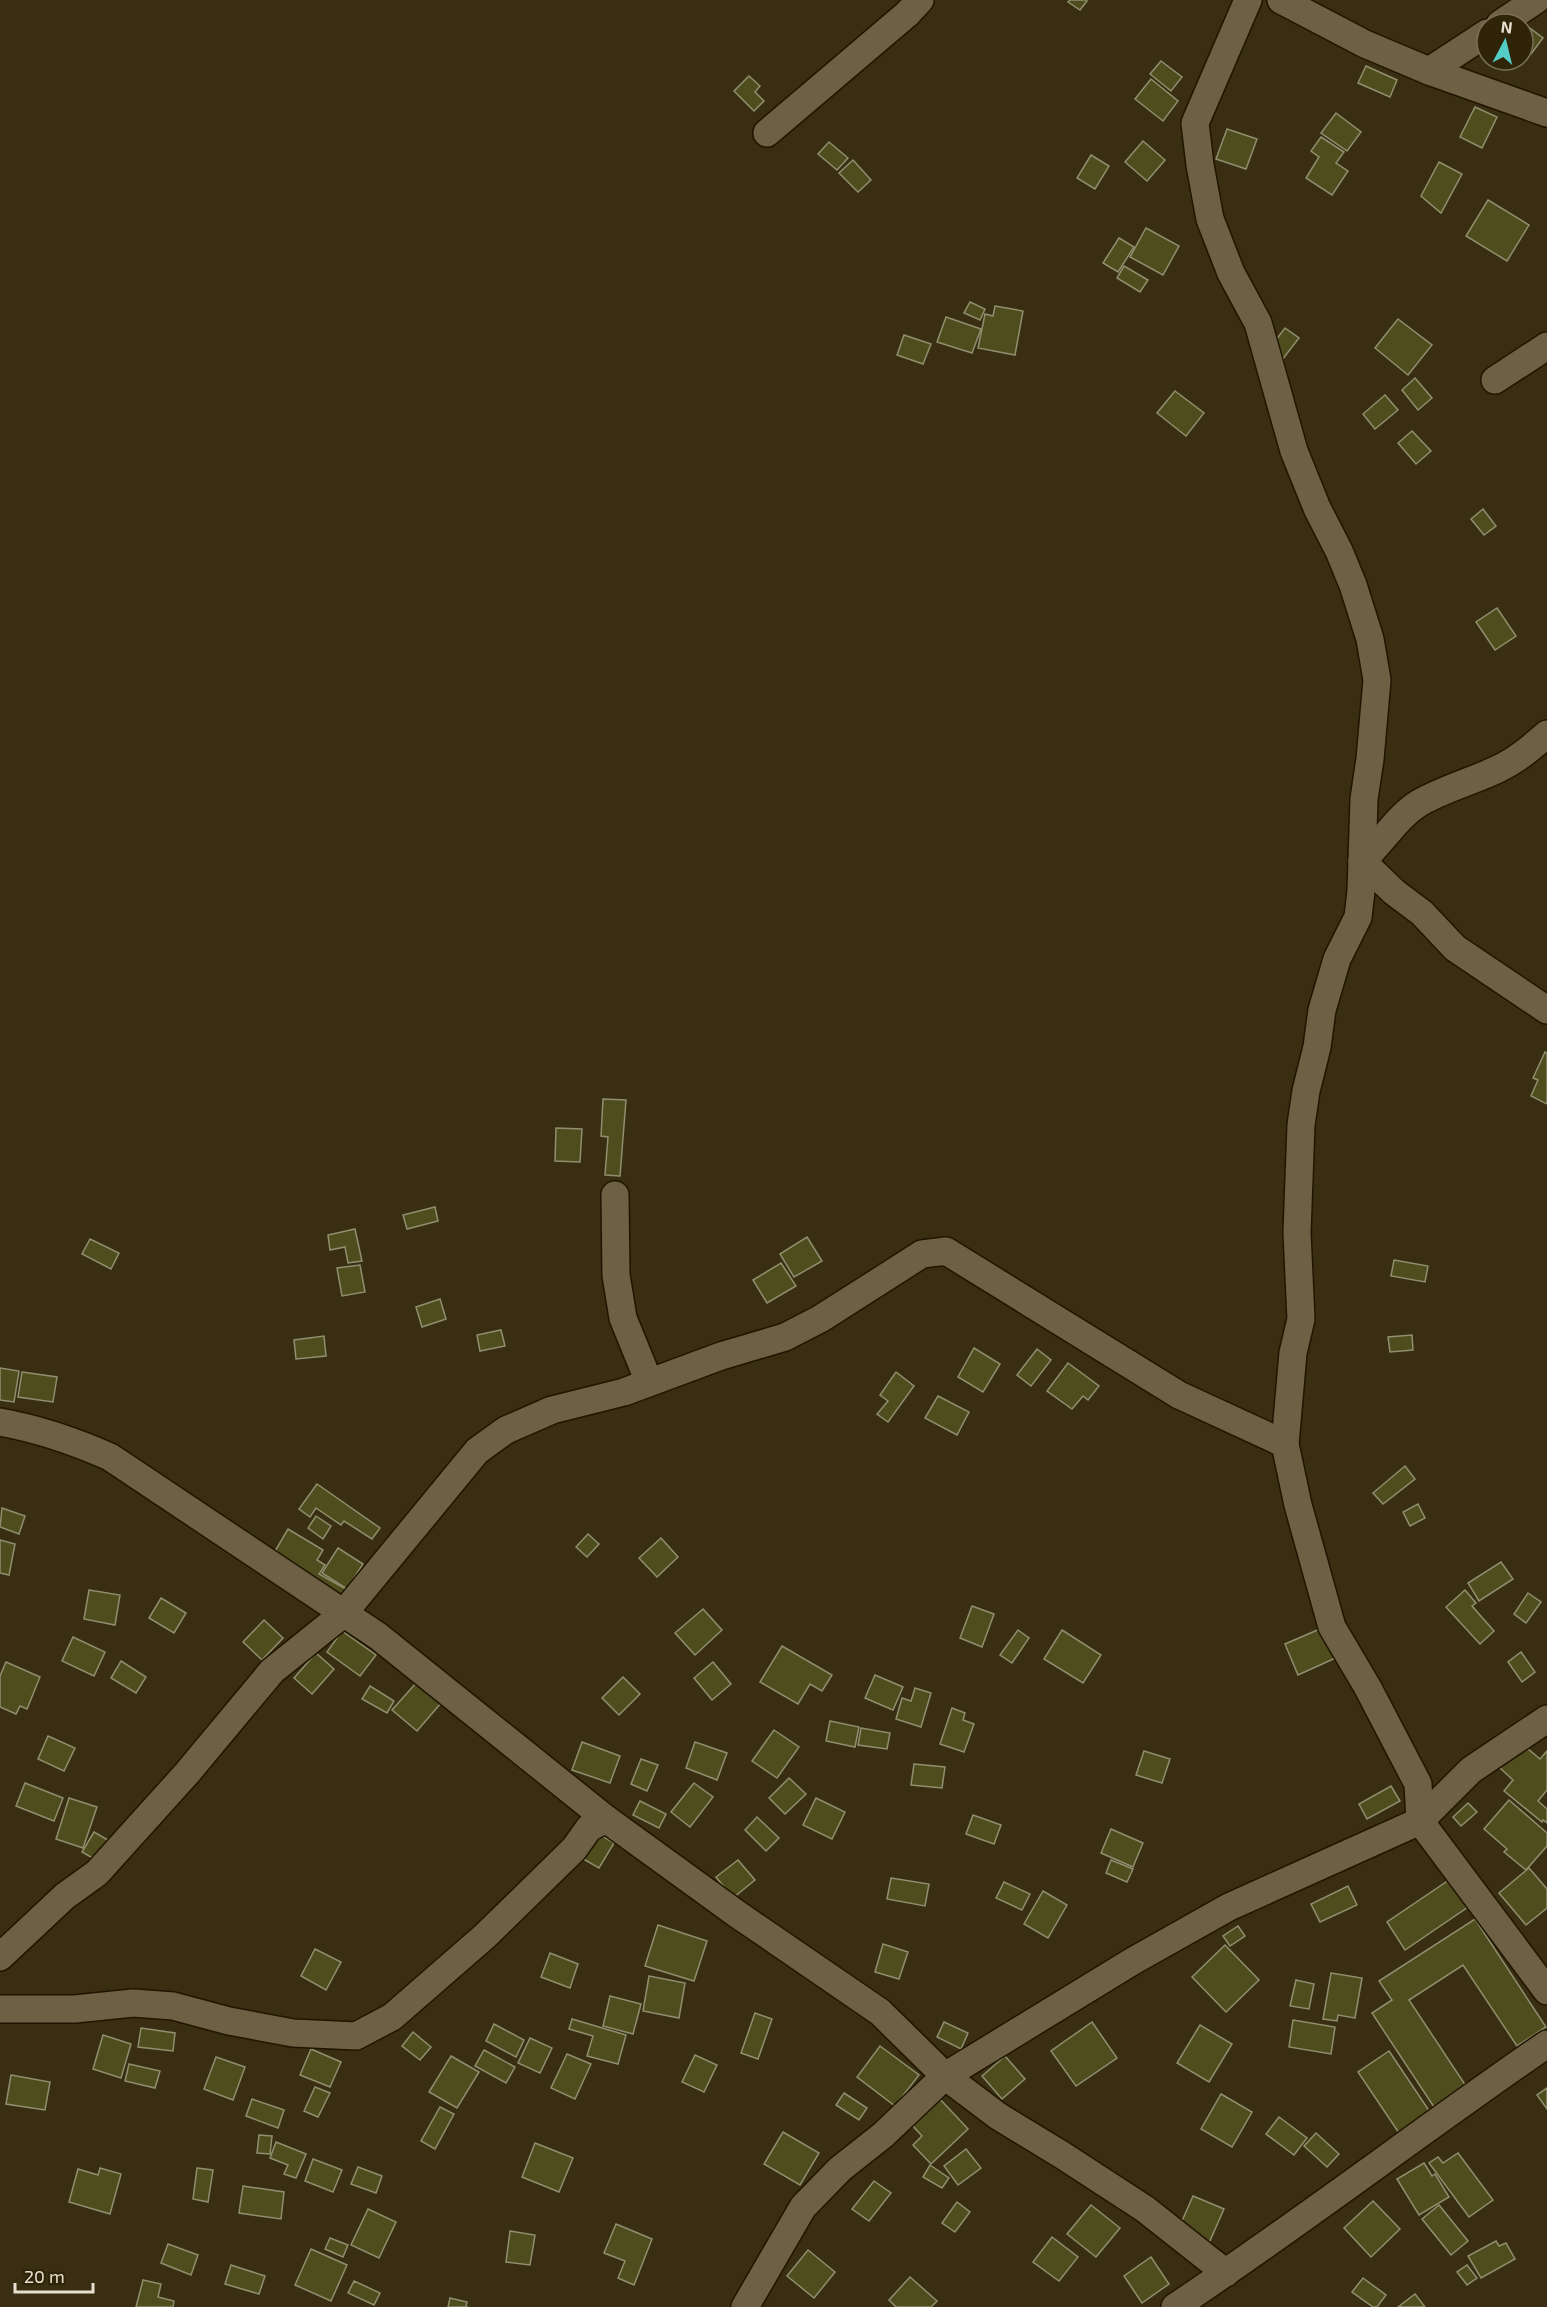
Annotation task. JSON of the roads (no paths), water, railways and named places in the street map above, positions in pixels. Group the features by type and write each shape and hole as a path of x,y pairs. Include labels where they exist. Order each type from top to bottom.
{"street":[{"path":"767,133 907,14 920,0"},
{"path":"1248,0 1195,123 1210,219 1231,273 1258,323 1294,451 1317,508 1339,550 1353,585 1370,639 1377,680 1364,799 1358,917 1332,973 1322,1010 1301,1125 1297,1233 1301,1319 1293,1353 1285,1444 1298,1505 1332,1627 1368,1688 1418,1784 1420,1821 1547,1991"},
{"path":"1281,0 1365,44 1429,71 1547,113"},
{"path":"1518,12 1536,0"},
{"path":"1429,71 1475,41"},
{"path":"1495,380 1547,346"},
{"path":"1362,861 1394,825 1420,803 1499,769 1523,754 1547,734"},
{"path":"1362,861 1394,892 1422,913 1455,948 1547,1010"},
{"path":"615,1195 616,1275 623,1318 648,1382"},
{"path":"0,1957 64,1896 98,1873 188,1772 272,1671 343,1614 477,1451 506,1430 552,1410 624,1392 721,1356 785,1337 820,1319 922,1254 946,1251 1179,1395 1285,1444"},
{"path":"0,1422 69,1438 110,1456 378,1636 606,1819 737,1914 880,2012 945,2076 998,2116 1145,2210 1226,2273"},
{"path":"745,2307 803,2207 840,2169 883,2135 945,2076 1133,1960 1230,1907 1420,1821 1471,1770 1547,1719"},
{"path":"0,2009 75,2009 134,2004 163,2006 293,2033 356,2036 392,2017 485,1936 574,1849 589,1828 606,1819"},
{"path":"1175,2307 1547,2044"}]}
